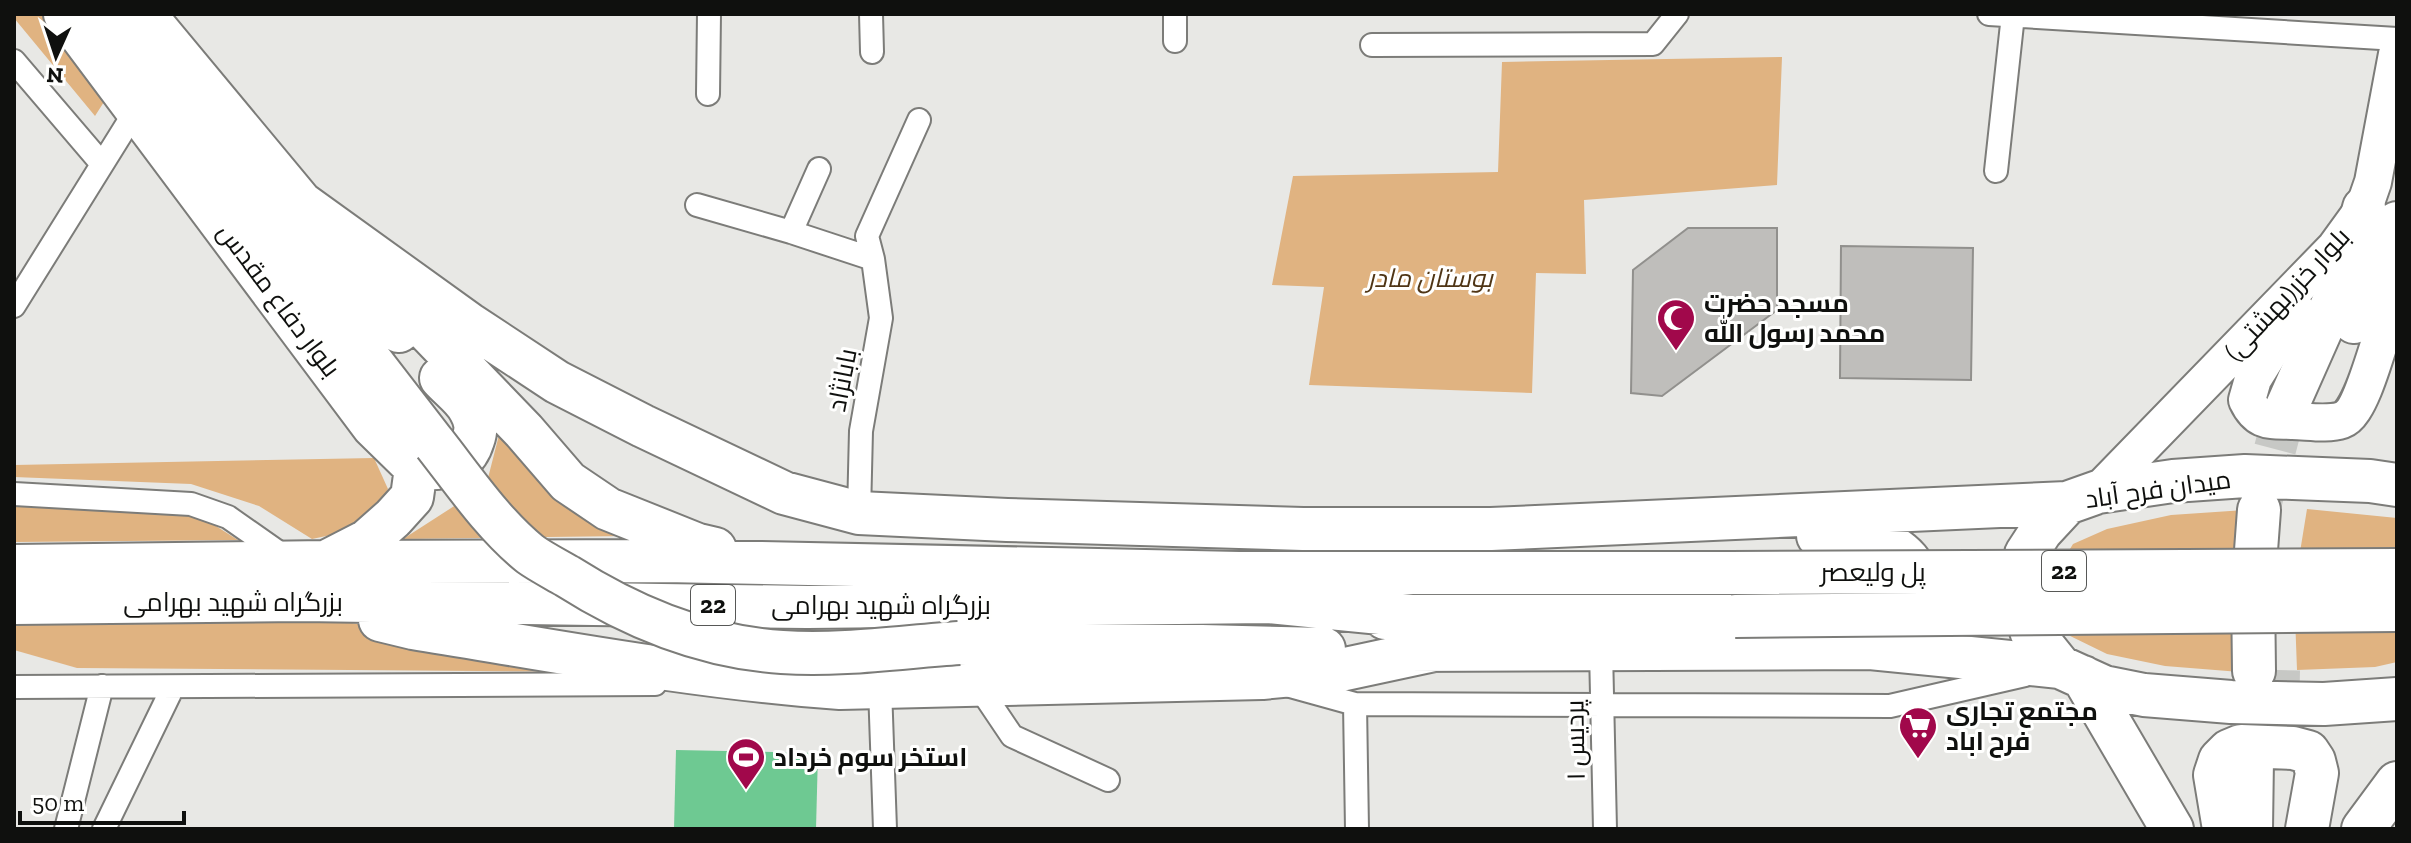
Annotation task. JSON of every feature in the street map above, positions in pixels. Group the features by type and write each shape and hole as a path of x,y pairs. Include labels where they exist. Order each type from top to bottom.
{"highway":[{"name":"بلوار دفاع مقدس","path":"65,14 373,426 426,456"},
{"path":"103,14 434,470 465,458 477,427 469,408 362,290 301,203 144,14"},
{"path":"301,203 469,324 557,382 784,493 859,513 1007,520 1303,529 1491,529 1868,537 1905,554 1917,575 1920,598 1907,629 1891,642 1870,648"},
{"path":"301,203 431,333 568,482 608,509 651,527 698,545 783,565"},
{"path":"2297,412 2348,269 2380,216"},
{"path":"307,575 367,541 393,518 412,497 426,456"},
{"path":"426,456 530,554 622,609 691,636 741,648 837,652 959,643 1434,650 1870,648 2072,672 2104,687 2144,695 2231,702 2324,704 2397,699"},
{"name":"میدان فرح آباد","path":"2172,829 2072,672 2031,631 2023,592 2026,554 2041,531 2083,497 2173,481 2245,476 2397,485"},
{"path":"1491,529 2083,497"},
{"path":"2266,671 2253,591 2272,510"},
{"path":"953,566 1303,529"},
{"name":"بزرگراه شهید بهرامی","path":"14,603 307,575 665,561 1350,573"},
{"name":"بزرگراه شهید بهرامی","path":"14,566 307,575 807,607 1268,602 1411,616"},
{"name":"پل ولیعصر","path":"1350,573 2397,570"},
{"path":"307,575 413,628 657,668 840,688 1262,678 1336,671 1434,650"},
{"name":"پل ولیعصر","path":"1411,616 2397,610"},
{"path":"1082,643 1411,616"},
{"path":"2224,829 2215,775 2220,760 2229,751 2241,746 2293,748 2308,752 2317,773 2307,829"},
{"path":"2251,829 2265,760 2277,829"},
{"path":"2363,829 2397,783"}],"main road":[{"name":"بلوار خزر(بهشتی)","path":"2083,497 2335,248 2380,216 2373,182 2397,54"},
{"path":"2335,248 2253,379 2247,400 2253,413 2267,420 2329,421 2342,420 2351,414 2362,396 2397,291"}],"street":[{"path":"708,94 709,14"},
{"path":"871,14 872,52"},
{"path":"1175,14 1175,41"},
{"path":"1372,45 1653,44 1677,14"},
{"path":"1989,14 2397,39"},
{"path":"1996,171 2013,15"},
{"path":"14,61 102,164"},
{"path":"14,306 136,110"},
{"name":"بابانژاد","path":"859,513 861,431 881,318 867,236 919,120"},
{"path":"791,232 819,169"},
{"path":"697,205 873,259"},
{"path":"14,494 191,504 228,517 307,575"},
{"name":"پردیس ۱","path":"1601,650 1605,829"},
{"path":"1262,678 1355,704 1890,706 2072,672"},
{"path":"14,687 773,683"},
{"path":"66,829 102,686"},
{"path":"104,829 173,687"},
{"path":"979,687 1012,736 1108,780"},
{"path":"880,688 885,829"},
{"path":"1355,704 1357,829"}],"green space":[{"path":"14,14 58,14 116,83 95,116 14,18"},
{"name":"بوستان مادر","path":"1782,57 1777,185 1584,200 1586,274 1536,273 1532,393 1309,385 1324,287 1272,285 1293,176 1498,172 1502,62"},
{"path":"499,435 559,502 627,536 403,539 462,501 488,478"},
{"path":"374,458 388,489 364,528 312,539 259,506 191,484 14,477 14,465"},
{"path":"14,505 200,516 238,540 14,542"},
{"path":"2307,509 2397,518 2397,662 2375,667 2297,670 2294,589"},
{"path":"2245,510 2240,672 2165,666 2107,654 2062,632 2056,572 2073,544 2107,529 2171,515"},
{"path":"299,613 610,672 77,668 14,650 14,616"}],"shaded area":[{"name":"استخر سوم خرداد","path":"676,750 818,753 816,829 674,829"}],"building":[{"name":"مسجد حضرت محمد رسول الله","path":"1688,228 1777,228 1777,310 1662,396 1631,393 1633,270"},
{"path":"1841,246 1973,248 1971,380 1840,378"}],"tunnel":[{"path":"2259,510 2285,411"},
{"path":"2277,760 2279,670"}],"place":[{"name":"مسجد حضرت محمد رسول الله","path":"1676,352"},
{"name":"مجتمع تجاری فرح اباد","path":"1918,760"},
{"name":"استخر سوم خرداد","path":"746,791"}]}
